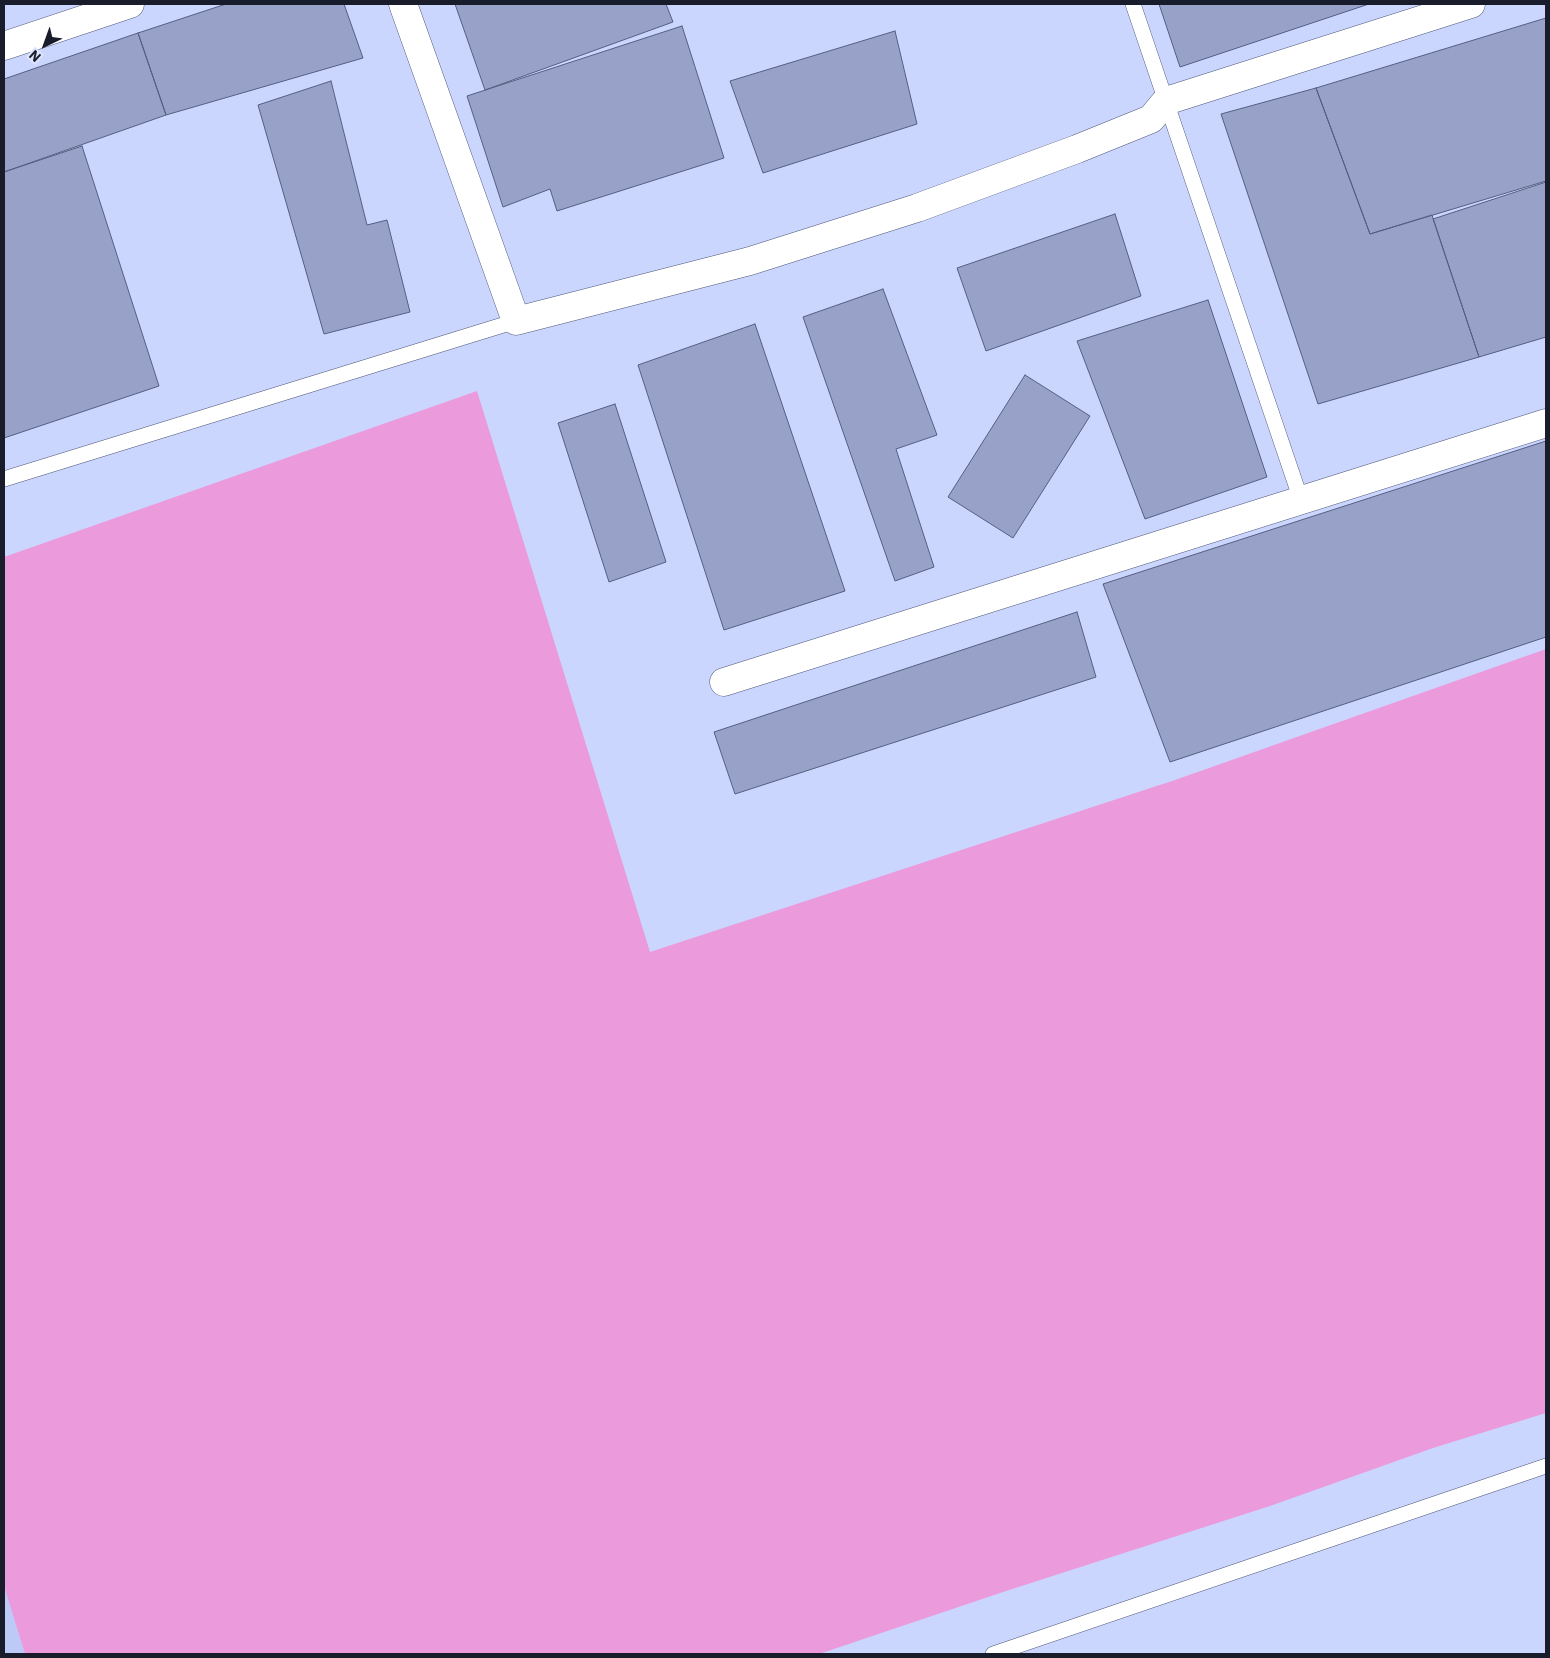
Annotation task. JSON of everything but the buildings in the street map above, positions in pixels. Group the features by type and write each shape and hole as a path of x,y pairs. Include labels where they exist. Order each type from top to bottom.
{"street":[{"path":"4,46 130,4"},
{"path":"403,4 516,321 750,261 918,208 1077,149 1151,119 1166,101 1471,4"},
{"path":"724,682 1546,423"}],"lane":[{"path":"1133,4 1302,500"},
{"path":"4,479 516,321"},
{"path":"994,1654 1546,1466"}],"shaded area":[{"path":"477,391 650,952 1175,780 1546,649 1546,1413 1433,1448 1270,1506 1006,1591 819,1654 25,1654 4,1586 4,557"},
{"path":"4,1586 25,1654 4,1654"}]}
